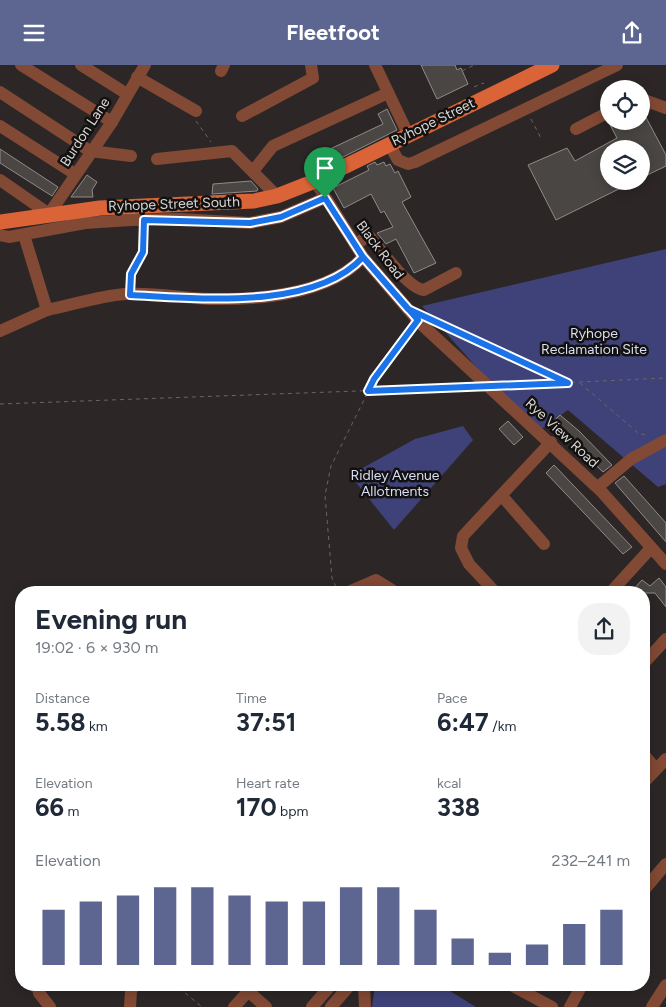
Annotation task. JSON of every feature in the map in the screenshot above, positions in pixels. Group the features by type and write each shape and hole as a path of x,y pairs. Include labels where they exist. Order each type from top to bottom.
{"main road":[{"name":"Ryhope Street","path":"315,181 552,65"},
{"name":"Ryhope Street South","path":"0,222 100,207 228,203 277,196 315,181"}],"street":[{"path":"21,65 112,122"},
{"path":"80,65 127,94"},
{"name":"Burdon Lane","path":"49,214 90,151 112,122 144,65"},
{"path":"242,116 313,78 311,65"},
{"path":"375,65 408,135"},
{"path":"389,144 398,160 408,164 617,65"},
{"path":"137,77 196,111"},
{"path":"0,91 90,151 131,156"},
{"path":"253,171 273,146 388,93"},
{"path":"650,102 666,108"},
{"path":"576,129 600,117"},
{"path":"0,126 75,174"},
{"path":"157,159 232,151 277,196"},
{"path":"0,180 49,214"},
{"name":"Black Road","path":"315,181 363,257 418,320 432,327"},
{"path":"0,235 10,237 85,223 144,220 250,223 281,217 325,198"},
{"path":"24,235 47,310"},
{"path":"355,244 370,236 403,275 420,289 424,289 456,273"},
{"path":"0,331 47,310 130,295 210,299 287,294 326,281 354,266 363,257"},
{"name":"Rye View Road","path":"432,327 598,487 666,564"},
{"path":"598,487 631,459 665,440"},
{"path":"489,586 469,564 461,548 463,537 552,443"},
{"path":"502,496 544,544"},
{"path":"616,586 651,548"},
{"path":"362,586 376,580 386,586"},
{"path":"650,656 666,639"},
{"path":"650,776 666,759"},
{"path":"650,762 656,769"},
{"path":"650,883 666,864"},
{"path":"652,1007 666,985"},
{"path":"38,991 50,1007"},
{"path":"130,1007 131,991"},
{"path":"234,1007 248,991"},
{"path":"253,991 266,1007"},
{"path":"312,1007 324,991"},
{"path":"331,1007 345,991"},
{"path":"364,991 365,1007"},
{"path":"522,991 552,1007"},
{"path":"570,1007 579,991"}],"path":[{"path":"462,71 474,65"},
{"path":"196,111 196,124 219,152"},
{"path":"130,295 131,274 143,252 144,220"},
{"path":"335,586 332,578 326,495 331,466 374,379 418,320"},
{"path":"432,327 568,383"},
{"path":"0,404 352,392 666,378"},
{"path":"579,382 638,433 665,440"},
{"path":"183,991 202,1007"}],"green space":[{"name":"Ryhope Reclamation Site","path":"666,249 666,484 658,487 568,410 539,431 510,405 422,306"},
{"name":"Ridley Avenue Allotments","path":"463,426 473,440 394,530 350,475 415,439"},
{"path":"374,991 450,991 476,1007 372,1007"}],"building":[{"path":"421,65 455,65 457,70 461,68 468,84 437,99"},
{"path":"387,109 397,130 317,170 311,158 383,124 378,114"},
{"path":"650,125 666,155 666,166 650,174 650,140 613,140 617,138 613,130 650,130"},
{"path":"600,147 600,190 617,190 556,220 528,165 567,148 575,161"},
{"path":"0,149 58,187 52,196 0,163"},
{"path":"375,162 377,165 384,162 386,166 390,164 395,173 398,171 411,197 402,202 436,263 414,273 396,239 386,244 377,233 393,227 384,211 381,213 371,194 344,208 333,188 369,170 367,166"},
{"path":"87,175 97,182 92,190 93,197 71,197"},
{"path":"251,181 258,189 257,191 212,194 213,184"},
{"path":"560,415 579,431 612,465 603,472 552,423"},
{"path":"508,421 523,437 514,445 499,429"},
{"path":"554,465 632,547 623,554 546,473"},
{"path":"624,476 666,523 666,542 615,483"},
{"path":"659,578 666,587 666,607 655,593 650,593 650,586"},
{"path":"642,580 650,586 636,586"}],"route":[{"path":"325,198 281,217 250,223 179,219 144,220 143,252 131,274 130,295 210,299 287,294 326,281 354,266 363,257 418,320 374,379 368,391 568,383 408,309 363,257 325,198"}]}
